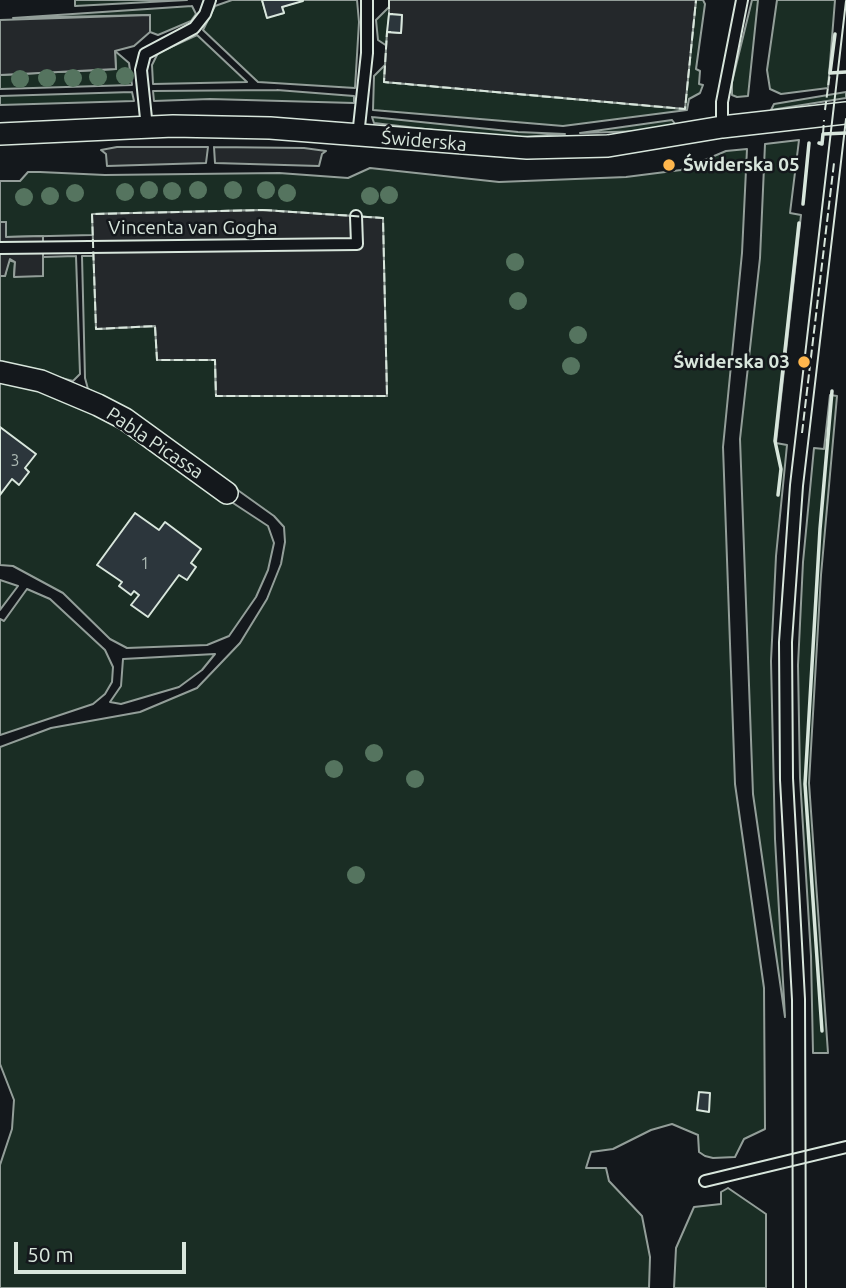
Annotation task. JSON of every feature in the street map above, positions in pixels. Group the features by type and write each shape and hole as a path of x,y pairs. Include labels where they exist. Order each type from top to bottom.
{"street":[{"name":"Świderska","path":"0,134 146,128 270,128 527,148 608,146 722,127 846,113"},
{"name":"Pabla Picassa","path":"0,372 40,381 125,419 227,493"}],"lane":[{"path":"146,128 141,71 145,54 194,28 205,14 210,0"},
{"path":"358,136 367,53 367,0"},
{"path":"722,127 722,102 742,0"},
{"name":"Vincenta van Gogha","path":"0,248 357,244 356,216"},
{"path":"705,1181 846,1147"}],"green space":[{"path":"75,0 187,0 75,6"},
{"path":"232,0 262,0 267,17 284,13 282,7 303,0 357,0 359,22 355,88 258,82 203,30 215,6"},
{"path":"696,0 703,0 705,4 696,69 700,71 699,84 703,85 700,93 689,99 687,110 563,126 373,110 374,76 385,65 384,82 684,109"},
{"path":"752,0 758,0 748,96 737,97 732,95 732,82"},
{"path":"777,0 835,0 828,88 781,94 770,89 767,70"},
{"path":"192,6 196,14 191,21 158,35 150,32 150,15 13,18"},
{"path":"389,7 387,46 378,40 376,20"},
{"path":"197,35 247,82 153,84 152,65 158,53"},
{"path":"115,51 129,63 132,85 0,89 0,75 116,69"},
{"path":"277,90 354,96 354,103 210,99 154,101 153,91"},
{"path":"132,92 134,101 0,105 0,96"},
{"path":"846,92 846,98 771,110 774,104"},
{"path":"372,117 518,132 565,134 522,137 468,134 374,123"},
{"path":"672,120 676,125 644,131 580,133"},
{"path":"799,140 790,213 801,215 776,443 787,445 776,556 771,661 775,839 785,1017 753,794 740,439 760,258 765,144"},
{"path":"747,149 742,253 723,447 735,784 764,988 765,1129 744,1139 735,1157 705,1156 699,1152 698,1135 672,1124 651,1130 613,1149 591,1152 586,1168 606,1168 609,1181 642,1216 650,1257 649,1288 0,1288 0,1165 12,1129 14,1100 0,1064 0,747 51,728 140,712 197,688 240,643 267,599 281,564 285,542 284,527 274,516 116,403 88,389 85,378 82,256 94,256 97,329 155,326 158,359 215,360 216,396 387,396 382,218 263,210 93,214 93,235 6,237 6,222 0,222 0,181 20,181 28,172 105,175 279,173 348,178 370,168 499,182 626,177 681,170 726,151"},
{"path":"76,256 80,374 73,381 0,362 0,276 5,276 8,260 15,262 14,276 43,276 43,257"},
{"path":"0,381 49,391 93,411 268,526 274,543 268,570 256,597 229,636 207,645 127,648 110,639 63,593 13,566 0,565"},
{"path":"830,395 837,396 821,575 809,783 828,1053 813,1053 811,956 800,778 798,665 803,562 814,448 824,449"},
{"path":"0,580 18,586 0,610"},
{"path":"27,589 50,599 105,650 113,667 112,682 105,694 93,704 0,735 0,619 4,621"},
{"path":"215,654 202,670 179,687 121,704 110,702 121,686 123,659"},
{"path":"728,1188 766,1214 766,1288 674,1288 676,1248 694,1207 721,1204 721,1192"}],"shaded area":[{"path":"389,0 696,0 685,109 384,82 387,32 401,33 402,15 389,14"},
{"path":"150,15 150,32 134,46 115,51 116,69 0,75 0,20"},
{"path":"117,147 208,147 206,163 107,166 106,154 101,150"},
{"path":"214,147 304,148 326,151 322,154 319,166 215,163"},
{"path":"263,210 383,218 387,396 216,396 215,360 157,360 155,326 96,329 92,214"},
{"path":"0,222 6,222 6,237 43,236 43,276 14,277 15,262 10,259 5,276 0,276"}],"building":[{"path":"262,0 303,1 282,7 284,13 267,18"},
{"path":"389,14 402,15 401,33 387,32"},
{"path":"0,427 36,454 25,468 29,472 19,485 12,479 0,495"},
{"path":"135,513 159,530 165,522 201,549 191,563 196,567 187,580 179,575 148,617 131,605 139,595 134,591 131,595 119,586 122,582 97,565"},
{"path":"699,1092 710,1093 709,1112 697,1110"}],"tram line":[{"path":"793,1288 792,1000 780,780 779,642 790,485 846,1"},
{"path":"806,1288 805,999 793,778 792,642 803,486 846,119"}],"fence":[{"path":"389,0 389,14 393,14"},
{"path":"391,32 387,32 384,82 685,109 696,0"},
{"path":"825,110 835,34"},
{"path":"823,134 824,120"},
{"path":"802,433 834,163"},
{"path":"263,210 383,218 387,396 216,396 215,360 157,360 155,326 96,329 92,214 263,210"}],"wall":[{"path":"835,34 830,73 846,72"},
{"path":"819,143 822,144 823,134 846,133"},
{"path":"803,204 809,143"},
{"path":"778,495 781,469 775,441 799,223"},
{"path":"822,1031 805,784 820,529 832,391"}],"place":[{"name":"Świderska 05","path":"669,165"},
{"name":"Świderska 03","path":"804,362"}]}
